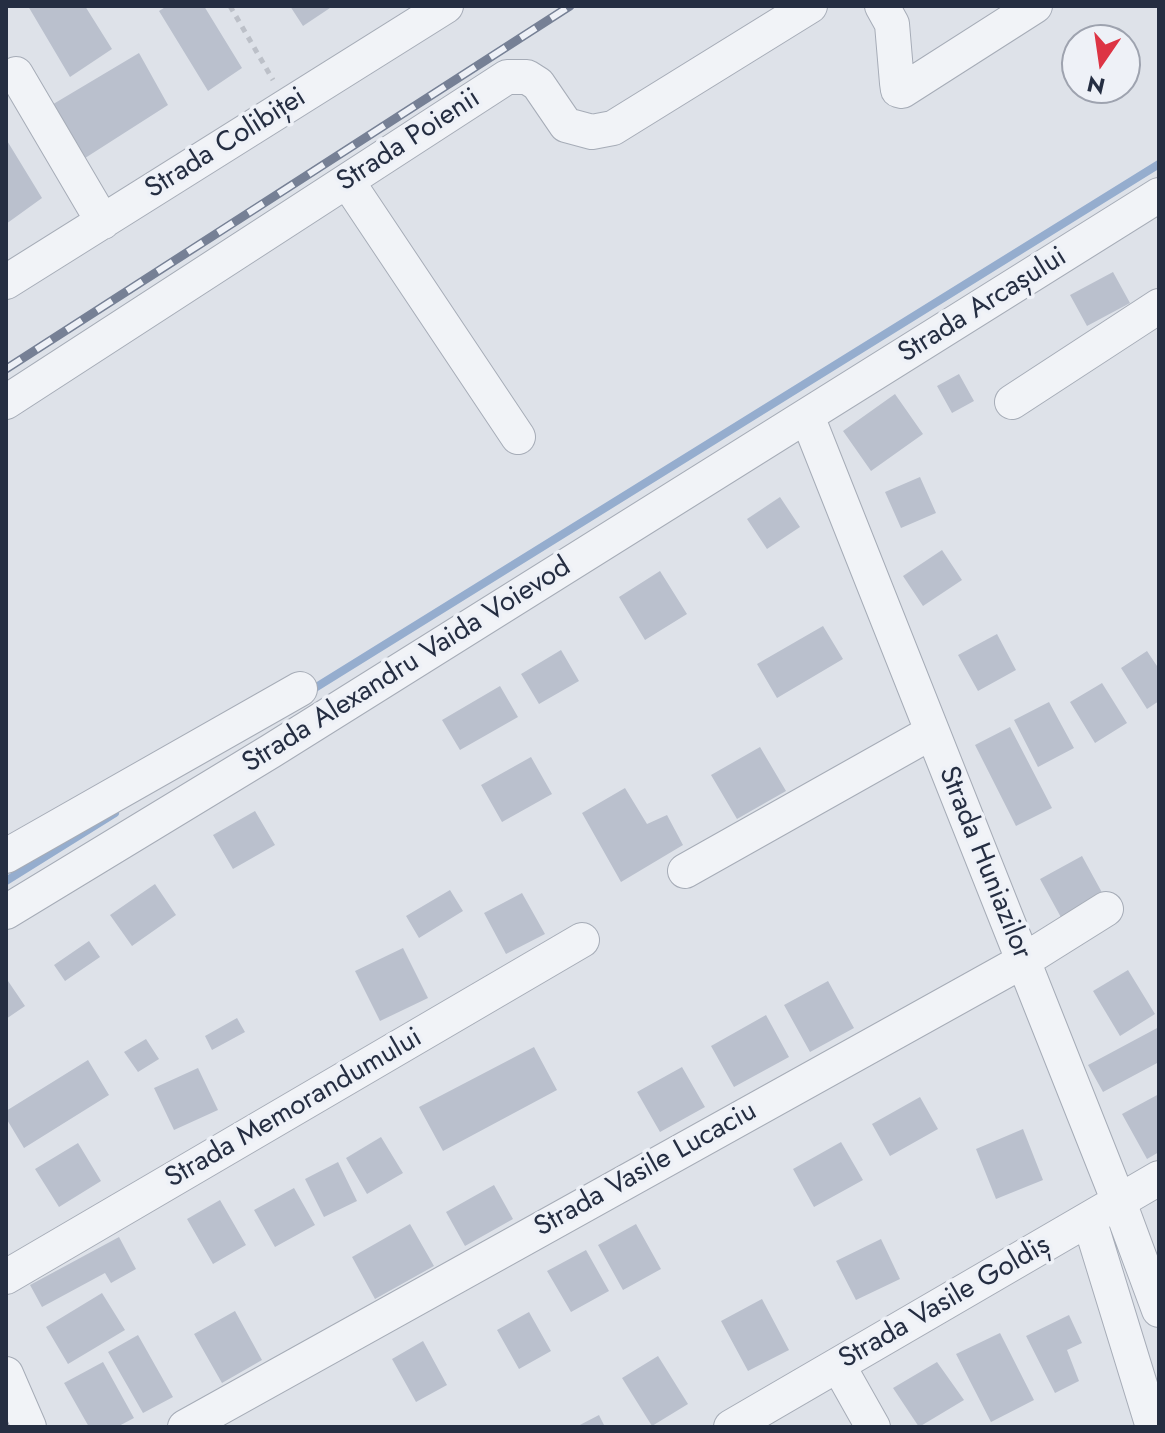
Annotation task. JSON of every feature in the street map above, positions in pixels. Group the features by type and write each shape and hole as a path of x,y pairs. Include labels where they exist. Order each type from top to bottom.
{"street":[{"name":"Strada Colibiței","path":"6,282 446,6"},
{"name":"Strada Poienii","path":"6,402 507,77 527,77 538,84 566,125 592,132 613,128 810,6"},
{"path":"882,6 892,24 898,90 902,91 1035,6"},
{"path":"16,74 103,222"},
{"path":"347,181 518,437"},
{"name":"Strada Arcașului","path":"807,416 1159,195"},
{"path":"1012,402 1159,306"},
{"name":"Strada Huniazilor","path":"807,416 1159,1310"},
{"name":"Strada Alexandru Vaida Voievod","path":"6,912 284,743 807,416"},
{"path":"6,856 300,689"},
{"path":"685,871 932,732"},
{"name":"Strada Vasile Lucaciu","path":"185,1427 1023,961 1106,909"},
{"name":"Strada Memorandumului","path":"6,1277 582,940"},
{"name":"Strada Vasile Goldiș","path":"731,1427 1159,1178"},
{"path":"1089,1219 1153,1427"},
{"path":"838,1365 873,1427"},
{"path":"6,1374 29,1427"}],"path":[{"path":"230,6 288,105"}],"building":[{"path":"28,6 85,6 112,49 70,77"},
{"path":"167,6 204,6 242,68 208,91 159,11"},
{"path":"290,6 333,6 303,26"},
{"path":"139,53 168,105 82,160 50,106"},
{"path":"6,139 42,198 6,224"},
{"path":"1113,272 1130,303 1087,326 1070,295"},
{"path":"959,374 974,401 952,413 937,386"},
{"path":"895,394 923,434 871,471 843,431"},
{"path":"920,477 936,513 901,528 885,492"},
{"path":"780,497 800,527 767,549 747,519"},
{"path":"942,550 962,580 923,606 903,576"},
{"path":"660,571 687,614 645,640 619,597"},
{"path":"823,626 843,659 777,698 757,664"},
{"path":"997,634 1016,670 978,691 958,655"},
{"path":"561,650 579,681 539,704 521,674"},
{"path":"1147,651 1159,669 1159,701 1147,709 1121,668"},
{"path":"1102,683 1127,723 1095,743 1070,702"},
{"path":"500,686 518,717 460,750 442,720"},
{"path":"1049,702 1074,748 1038,767 1014,720"},
{"path":"1010,727 1052,808 1016,826 975,745"},
{"path":"760,747 786,791 737,819 711,775"},
{"path":"531,757 552,794 502,822 481,785"},
{"path":"625,788 647,824 667,815 683,845 621,882 582,813"},
{"path":"255,811 275,845 233,869 213,835"},
{"path":"1082,856 1105,898 1063,921 1040,879"},
{"path":"155,884 176,915 132,946 110,915"},
{"path":"450,890 463,911 419,938 406,916"},
{"path":"522,893 545,934 506,954 484,913"},
{"path":"89,941 100,957 65,981 54,965"},
{"path":"403,948 428,998 380,1021 355,971"},
{"path":"1128,970 1155,1014 1120,1036 1093,991"},
{"path":"6,978 25,1006 6,1019"},
{"path":"828,981 854,1028 810,1052 784,1005"},
{"path":"766,1015 789,1057 734,1087 711,1046"},
{"path":"237,1018 245,1032 212,1050 205,1036"},
{"path":"1159,1027 1159,1062 1103,1092 1088,1065"},
{"path":"146,1039 159,1059 138,1072 124,1052"},
{"path":"534,1047 557,1090 443,1151 419,1107"},
{"path":"88,1060 109,1095 24,1148 6,1118 6,1111"},
{"path":"682,1067 705,1107 660,1132 637,1092"},
{"path":"198,1068 218,1110 174,1130 154,1088"},
{"path":"1159,1094 1159,1152 1147,1159 1122,1114"},
{"path":"920,1097 938,1129 890,1156 872,1124"},
{"path":"1023,1129 1043,1180 996,1199 976,1149"},
{"path":"381,1137 403,1173 367,1194 346,1158"},
{"path":"841,1142 863,1180 814,1207 793,1169"},
{"path":"78,1143 101,1181 59,1207 35,1169"},
{"path":"338,1162 357,1201 324,1217 305,1179"},
{"path":"494,1185 513,1219 465,1246 446,1212"},
{"path":"294,1188 315,1225 275,1247 254,1210"},
{"path":"220,1200 246,1245 213,1264 187,1219"},
{"path":"410,1224 434,1266 375,1299 352,1257"},
{"path":"636,1224 661,1269 623,1290 598,1245"},
{"path":"119,1237 136,1269 111,1283 105,1273 42,1307 30,1285"},
{"path":"881,1239 900,1279 856,1300 836,1261"},
{"path":"586,1250 609,1291 571,1312 547,1271"},
{"path":"102,1293 125,1330 68,1364 46,1327"},
{"path":"762,1299 789,1350 748,1371 721,1321"},
{"path":"235,1311 262,1360 222,1383 194,1334"},
{"path":"529,1312 551,1351 519,1369 497,1330"},
{"path":"1069,1315 1082,1343 1067,1350 1079,1381 1055,1393 1026,1336"},
{"path":"1000,1333 1034,1400 991,1422 956,1354"},
{"path":"138,1335 173,1397 143,1413 108,1352"},
{"path":"423,1341 447,1385 416,1402 392,1359"},
{"path":"658,1356 688,1404 652,1426 622,1378"},
{"path":"103,1362 134,1418 117,1427 89,1427 64,1383"},
{"path":"937,1362 964,1400 919,1427 893,1388"},
{"path":"599,1415 605,1427 576,1427"}],"waterway":[{"path":"310,691 1159,164"},
{"path":"6,881 115,813"}],"railway":[{"path":"6,369 570,6"}]}
